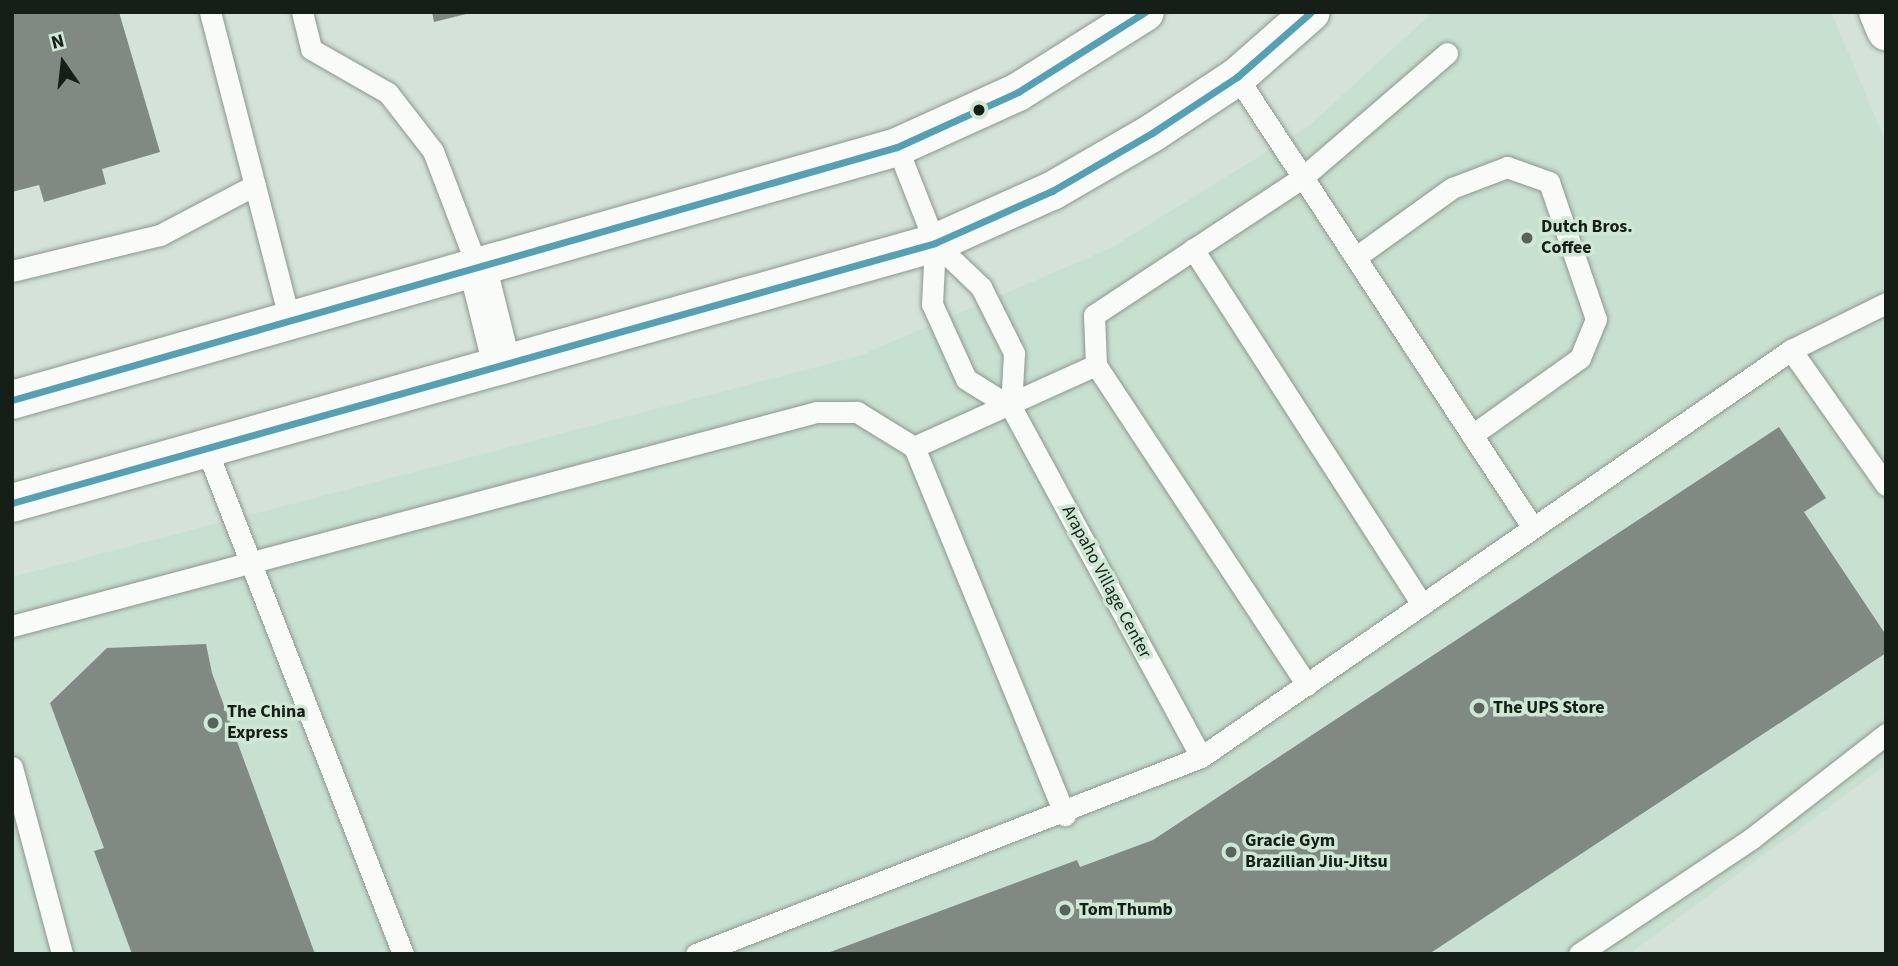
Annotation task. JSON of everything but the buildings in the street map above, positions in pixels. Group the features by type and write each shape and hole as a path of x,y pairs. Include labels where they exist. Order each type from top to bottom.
{"main road":[{"path":"12,400 478,269 897,147 1018,92 1145,12"},
{"path":"12,503 934,243 1052,191 1237,77 1311,12"},
{"path":"1878,12 1886,31"},
{"path":"478,269 502,365"}],"lane":[{"path":"210,12 290,321"},
{"path":"302,12 311,49 388,93 433,151 478,269"},
{"path":"1307,685 1096,365 1094,316 1303,177 1447,53"},
{"path":"1237,77 1533,528"},
{"name":"Arapaho Village Center","path":"897,147 934,243 932,304 966,379 1011,407 1201,757"},
{"path":"1356,257 1463,184 1507,167 1549,182 1596,319 1580,358 1472,435"},
{"path":"12,271 160,235 255,185"},
{"name":"Arapaho Village Center","path":"934,243 981,286 1014,353 1011,407"},
{"path":"1193,249 1422,606"},
{"path":"696,954 1065,816 1201,757 1791,351 1886,303"},
{"path":"1791,351 1886,485"},
{"path":"914,447 1011,407 1096,365"},
{"path":"12,626 816,412 857,412 914,447 1065,816"},
{"path":"205,449 403,954"},
{"path":"1579,954 1752,838 1886,734"},
{"path":"12,767 62,954"}],"shaded area":[{"path":"1433,12 1831,12 1886,142 1886,765 1629,954 12,954 12,577 859,356 1111,248 1310,125"}],"transit line":[{"path":"12,400 897,147 1018,92 1145,12"},
{"path":"12,503 935,243 1052,191 1152,133 1237,77 1311,12"}],"place":[{"name":"Dutch Bros. Coffee","path":"1527,238"},
{"name":"The UPS Store","path":"1479,708"},
{"name":"The China Express","path":"213,723"},
{"name":"Gracie Gym Brazilian Jiu-Jitsu","path":"1231,852"},
{"name":"Tom Thumb","path":"1065,910"}]}
